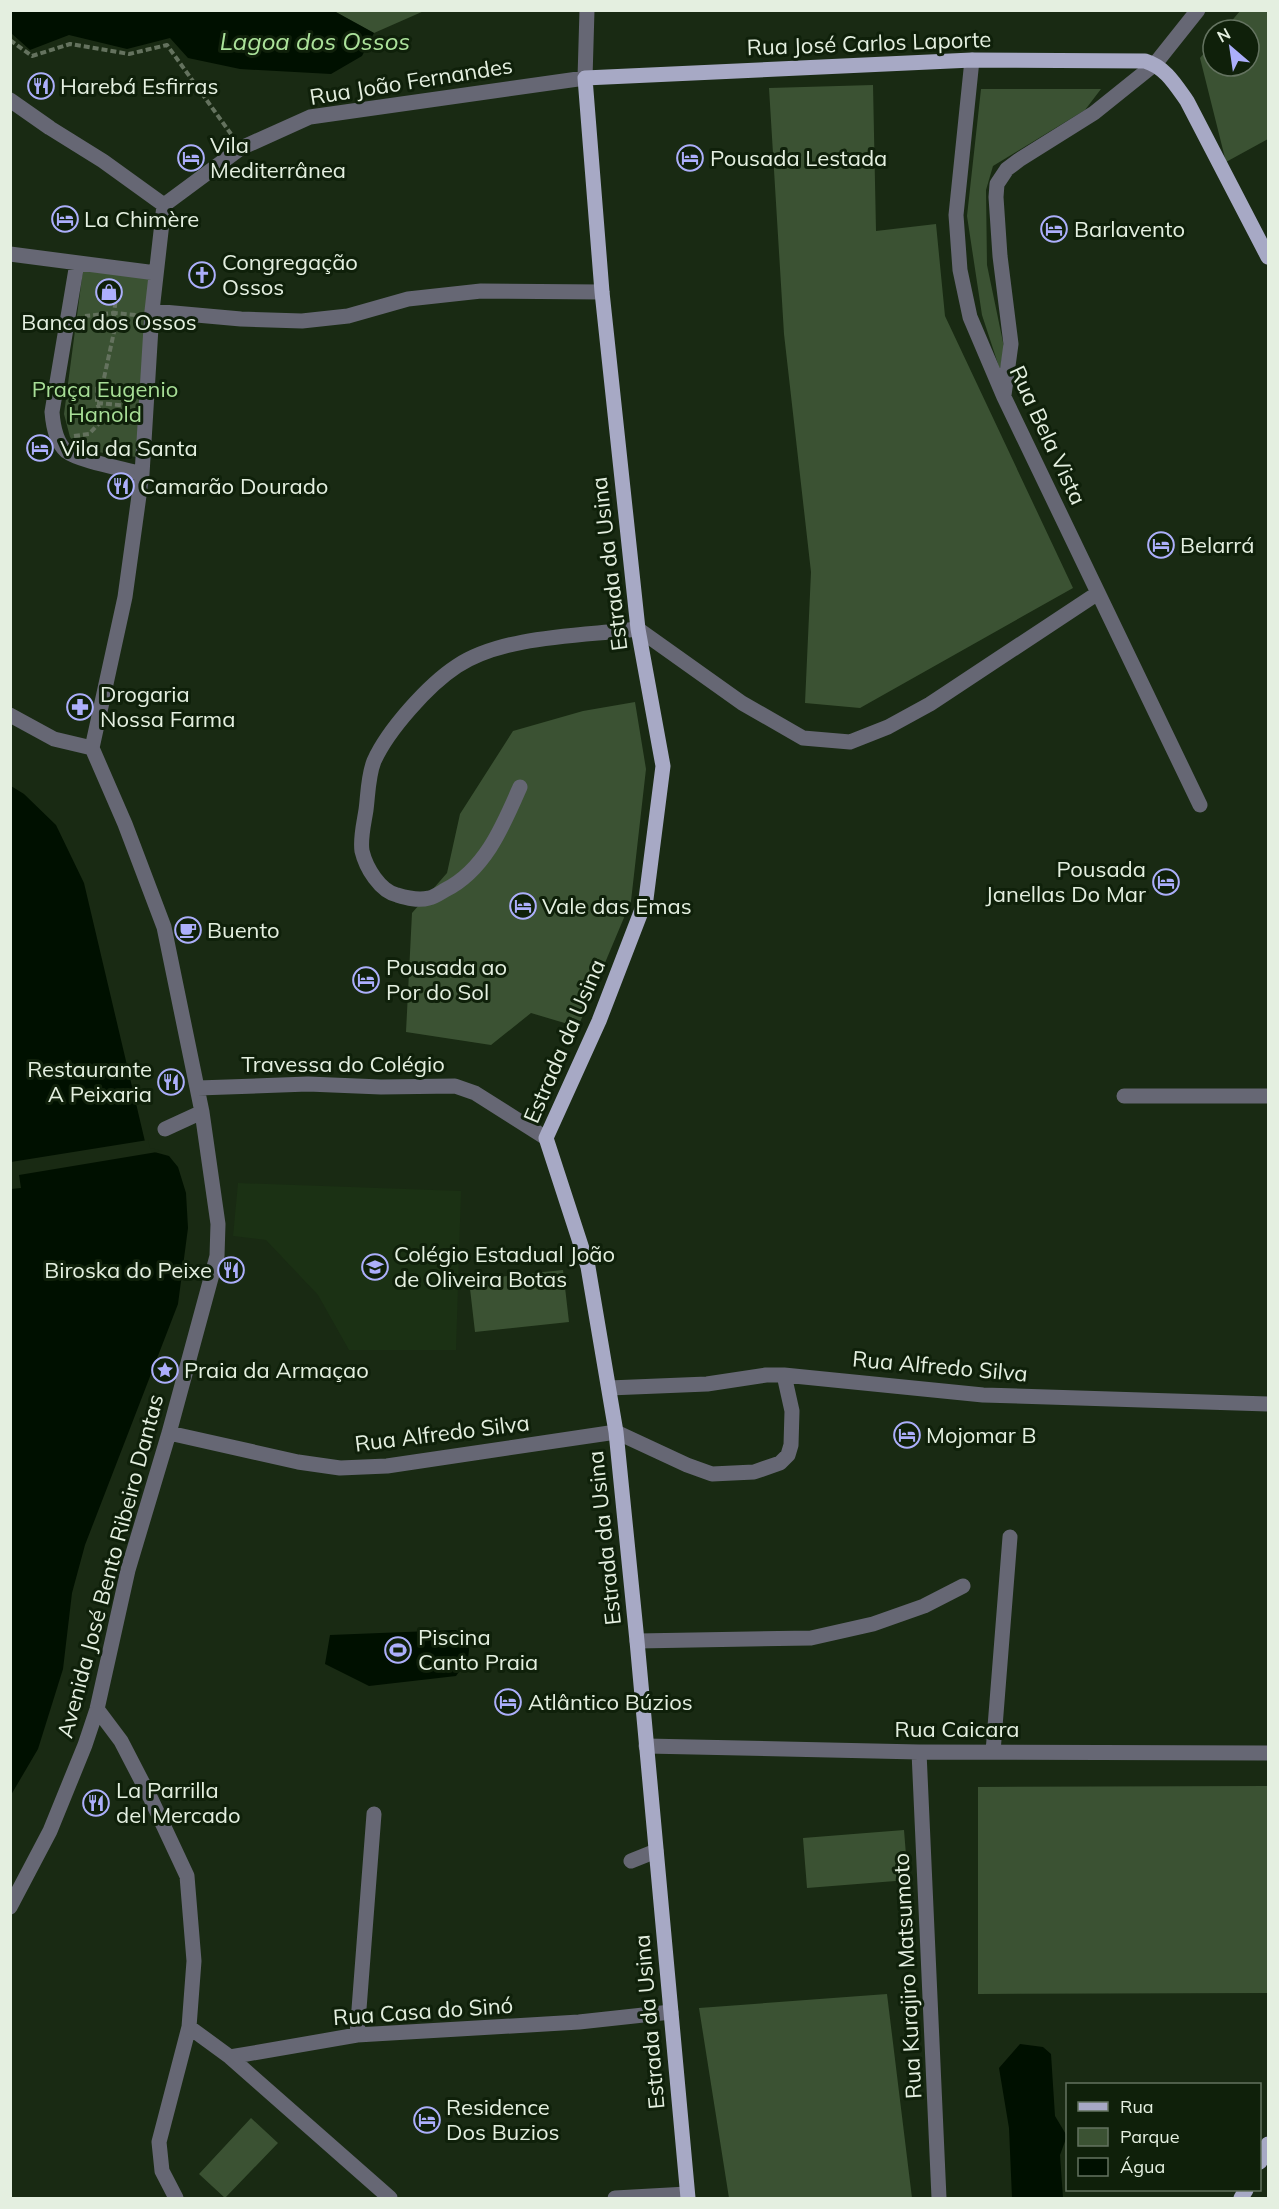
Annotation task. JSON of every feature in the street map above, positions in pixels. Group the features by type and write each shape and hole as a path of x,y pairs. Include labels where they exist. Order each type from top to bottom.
{"main road":[{"name":"Rua José Carlos Laporte","path":"585,78 972,60 1132,60 1155,64"},
{"path":"1155,64 1170,77 1187,100 1269,257"},
{"name":"Estrada da Usina","path":"585,78 602,292 638,629 663,766 646,899 599,1022 546,1138 588,1267 616,1432 687,2196"},
{"path":"1261,2160 1269,2144"}],"street":[{"path":"585,78 587,10"},
{"path":"1004,397 1011,344 1000,256 997,184 1007,169 1094,113 1155,64 1198,10"},
{"name":"Rua Bela Vista","path":"972,60 956,215 960,270 970,317 1004,397 1200,805"},
{"name":"Rua João Fernandes","path":"164,205 241,148 310,117 585,78"},
{"path":"10,100 103,161 164,205 152,312 142,474 125,597 92,748 54,739 10,715"},
{"path":"10,254 156,273"},
{"path":"77,263 52,412 54,428 61,444 74,456 142,474"},
{"path":"152,312 241,320 302,321 348,316 408,299 471,292 602,292"},
{"path":"520,787 504,822 480,864 458,884 429,898 411,899 393,894 378,883 370,870 362,851 362,833 374,763 389,735 434,686 457,666 487,652 534,640 638,629 742,703 803,738 850,742 888,727 930,704 1098,593"},
{"name":"Avenida José Bento Ribeiro Dantas","path":"10,1908 50,1831 98,1708 128,1570 169,1433 217,1256 218,1224 202,1112 164,927 125,824 92,748"},
{"name":"Travessa do Colégio","path":"198,1088 308,1084 381,1087 455,1086 475,1093 546,1138"},
{"path":"1124,1096 1269,1096"},
{"path":"165,1129 202,1112"},
{"name":"Rua Alfredo Silva","path":"609,1388 707,1384 766,1375 784,1375 983,1395 1269,1404"},
{"path":"616,1432 711,1474 754,1472 773,1466 788,1455 791,1445 792,1411 784,1375"},
{"name":"Rua Alfredo Silva","path":"169,1433 298,1462 340,1468 387,1466 616,1432"},
{"path":"993,1752 1010,1537"},
{"path":"637,1641 811,1638 873,1624 924,1606 963,1586"},
{"path":"98,1708 121,1742 187,1876 194,1961 189,2027 159,2142 162,2171 176,2199"},
{"name":"Rua Caicara","path":"646,1746 919,1752 1269,1753"},
{"name":"Rua Kurajiro Matsumoto","path":"919,1752 939,2199"},
{"path":"357,2035 374,1814"},
{"path":"631,1861 656,1851"},
{"name":"Rua Casa do Sinó","path":"230,2057 357,2035 579,2022 671,2012"},
{"path":"189,2027 230,2057 390,2199"},
{"path":"615,2199 687,2196"}],"path":[{"path":"10,40 32,56 70,44 129,54 167,45 241,148"},
{"path":"61,444 70,437 89,434 103,419 98,403 97,384 104,378 114,332 114,313 121,270"},
{"path":"68,317 114,313"},
{"path":"98,403 147,406"}],"shaded area":[{"name":"Colégio Estadual João de Oliveira Botas","path":"238,1183 461,1191 456,1350 349,1350 318,1295 266,1240 233,1236"}],"green space":[{"path":"334,11 424,11 374,33"},
{"path":"1240,11 1268,11 1268,139 1226,162 1205,78 1261,78 1261,18 1234,18"},
{"path":"873,85 876,231 936,224 945,316 1073,588 860,708 805,703 811,572 784,334 769,88"},
{"path":"981,89 1101,89 1085,110 993,166 986,190 987,265 1004,347 1000,370 982,315 967,216"},
{"name":"Praça Eugenio Hanold","path":"83,270 153,279 137,457 81,450 70,437 64,414"},
{"path":"635,702 646,769 631,901 578,1027 531,1013 491,1045 406,1032 412,913 447,873 460,814 513,731 583,711"},
{"path":"563,1270 569,1322 475,1332 469,1280"},
{"path":"1268,1786 1268,1993 978,1994 978,1787"},
{"path":"904,1830 908,1880 807,1888 803,1838"},
{"path":"887,1994 912,2198 729,2198 699,2008"},
{"path":"251,2118 278,2143 225,2198 199,2174"}],"water":[{"name":"Lagoa dos Ossos","path":"11,11 334,11 374,33 362,56 331,74 240,69 188,58 170,38 127,49 69,35 30,50 11,33"},
{"path":"11,786 24,794 56,825 84,883 147,1150 169,1156 178,1167 186,1193 188,1228 178,1304 85,1545 72,1593 63,1669 38,1749 11,1795"},
{"name":"Piscina Canto Praia","path":"456,1630 470,1641 468,1659 456,1676 369,1686 325,1664 330,1635"},
{"path":"1020,2044 1043,2047 1051,2054 1055,2116 1066,2134 1060,2155 1063,2198 1012,2198 1009,2128 999,2068"}],"pier":[{"path":"148,1140 150,1148 163,1151 19,1175 21,1188 11,1189 11,1162"}],"place":[{"name":"Harebá Esfirras","path":"41,86"},
{"name":"Vila Mediterrânea","path":"191,158"},
{"name":"Pousada Lestada","path":"690,158"},
{"name":"La Chimère","path":"65,219"},
{"name":"Barlavento","path":"1054,229"},
{"name":"Congregação Ossos","path":"202,275"},
{"name":"Banca dos Ossos","path":"109,292"},
{"name":"Vila da Santa","path":"40,448"},
{"name":"Camarão Dourado","path":"121,486"},
{"name":"Belarrá","path":"1161,545"},
{"name":"Drogaria Nossa Farma","path":"80,707"},
{"name":"Pousada Janellas Do Mar","path":"1166,882"},
{"name":"Vale das Emas","path":"523,906"},
{"name":"Buento","path":"188,930"},
{"name":"Pousada ao Por do Sol","path":"366,980"},
{"name":"Restaurante A Peixaria","path":"171,1082"},
{"name":"Colégio Estadual João de Oliveira Botas","path":"375,1267"},
{"name":"Biroska do Peixe","path":"231,1270"},
{"name":"Praia da Armaçao","path":"165,1370"},
{"name":"Mojomar B","path":"907,1435"},
{"name":"Piscina Canto Praia","path":"398,1650"},
{"name":"Atlântico Búzios","path":"508,1702"},
{"name":"La Parrilla del Mercado","path":"96,1803"},
{"name":"Residence Dos Buzios","path":"427,2120"}]}
